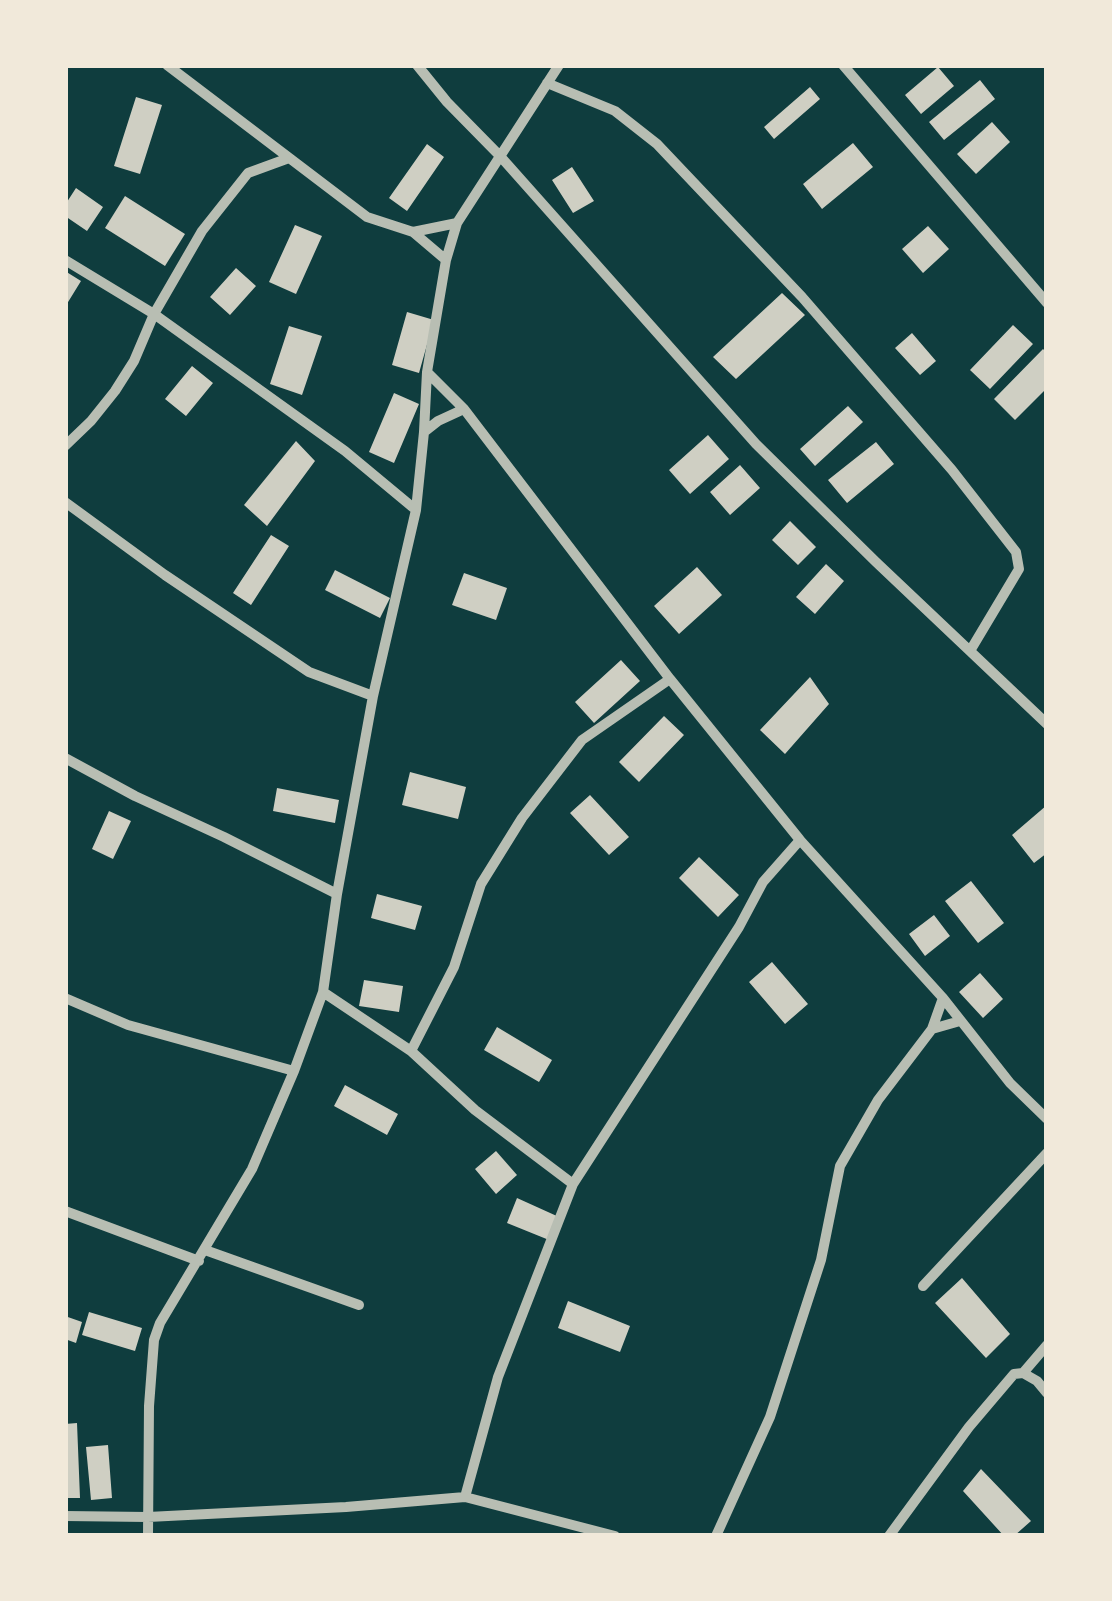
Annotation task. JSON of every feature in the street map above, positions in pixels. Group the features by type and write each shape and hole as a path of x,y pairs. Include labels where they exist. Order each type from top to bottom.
{"street":[{"path":"168,65 367,217 413,232 446,260"},
{"path":"417,65 756,444 1047,724"},
{"path":"148,1536 154,1340 160,1323 252,1169 294,1071 322,992 373,696 416,510 427,372 446,260 457,223 559,65"},
{"path":"843,65 1047,303"},
{"path":"547,83 616,111 657,144 802,296 952,470 1016,552 1018,569 970,651"},
{"path":"65,446 115,391 202,231 248,173 289,158"},
{"path":"413,232 457,223"},
{"path":"65,260 154,314 345,451 416,510"},
{"path":"427,372 464,409 670,679 800,840 943,998 1010,1083 1047,1118"},
{"path":"424,432 464,409"},
{"path":"65,502 309,672 373,696"},
{"path":"411,1051 454,967 481,884 522,818 582,740 670,679"},
{"path":"65,758 336,894"},
{"path":"466,1497 498,1377 573,1184 764,882 800,840"},
{"path":"322,992 411,1051 475,1110 573,1184"},
{"path":"65,998 128,1025 294,1071"},
{"path":"716,1536 770,1417 821,1260 840,1166 878,1100 932,1029 943,998"},
{"path":"932,1029 960,1021"},
{"path":"923,1286 1047,1152"},
{"path":"65,1211 359,1306"},
{"path":"1023,1373 1047,1345"},
{"path":"889,1536 993,1396 1014,1374 1023,1373 1038,1381 1047,1392"},
{"path":"65,1516 148,1517 466,1497 614,1536"}],"building":[{"path":"938,67 954,86 921,114 905,95"},
{"path":"980,80 995,99 944,140 929,122"},
{"path":"810,87 820,99 774,139 764,127"},
{"path":"136,97 162,105 140,174 114,166"},
{"path":"992,122 1010,142 976,174 957,154"},
{"path":"853,143 873,167 822,209 803,184"},
{"path":"427,144 444,157 407,211 389,198"},
{"path":"572,167 594,201 573,213 552,180"},
{"path":"76,188 103,207 87,231 65,216 65,205"},
{"path":"125,196 185,234 165,266 105,228"},
{"path":"295,225 322,236 296,294 269,282"},
{"path":"928,226 949,249 923,273 902,249"},
{"path":"236,268 256,286 230,315 210,297"},
{"path":"65,271 81,281 65,307"},
{"path":"782,293 805,315 736,379 713,357"},
{"path":"407,312 434,320 419,373 392,365"},
{"path":"1013,325 1033,344 990,389 970,370"},
{"path":"289,326 322,336 302,395 270,384"},
{"path":"912,333 936,361 920,375 895,348"},
{"path":"1043,349 1047,353 1047,388 1015,420 994,399"},
{"path":"192,366 213,383 186,416 165,399"},
{"path":"394,393 419,404 394,463 369,452"},
{"path":"848,406 863,422 815,466 800,449"},
{"path":"708,435 729,459 690,494 669,470"},
{"path":"296,441 315,461 267,526 244,505"},
{"path":"876,442 894,464 847,503 828,480"},
{"path":"740,465 760,488 730,515 710,492"},
{"path":"790,521 816,547 798,565 772,540"},
{"path":"271,535 289,546 251,605 233,593"},
{"path":"826,564 844,581 815,614 796,597"},
{"path":"697,567 722,595 679,634 654,606"},
{"path":"335,570 390,598 380,618 325,590"},
{"path":"464,573 507,588 496,620 452,605"},
{"path":"621,660 640,681 594,723 575,702"},
{"path":"810,677 829,704 785,754 760,730"},
{"path":"664,716 684,735 639,782 619,762"},
{"path":"410,772 466,787 458,819 402,805"},
{"path":"277,788 339,800 335,823 273,811"},
{"path":"590,795 629,837 609,855 570,813"},
{"path":"1047,805 1047,853 1034,863 1012,835"},
{"path":"109,811 131,821 113,859 92,849"},
{"path":"699,857 739,895 718,917 679,878"},
{"path":"971,881 1004,923 978,943 945,901"},
{"path":"377,894 422,906 415,930 371,918"},
{"path":"934,915 950,936 925,956 909,934"},
{"path":"772,962 808,1004 785,1024 749,982"},
{"path":"980,973 1003,999 983,1018 959,992"},
{"path":"364,980 403,986 399,1012 359,1006"},
{"path":"497,1027 552,1060 539,1082 484,1050"},
{"path":"345,1085 398,1114 387,1135 334,1106"},
{"path":"496,1151 517,1175 496,1194 475,1169"},
{"path":"517,1198 559,1217 549,1240 507,1223"},
{"path":"962,1278 1010,1334 986,1358 935,1303"},
{"path":"568,1301 630,1326 620,1352 558,1328"},
{"path":"89,1312 142,1328 135,1351 82,1335"},
{"path":"65,1316 82,1322 76,1343 65,1339"},
{"path":"77,1423 80,1498 65,1498 65,1424"},
{"path":"108,1445 112,1498 91,1500 86,1447"},
{"path":"981,1469 1031,1521 1014,1536 1004,1536 963,1491"}]}
